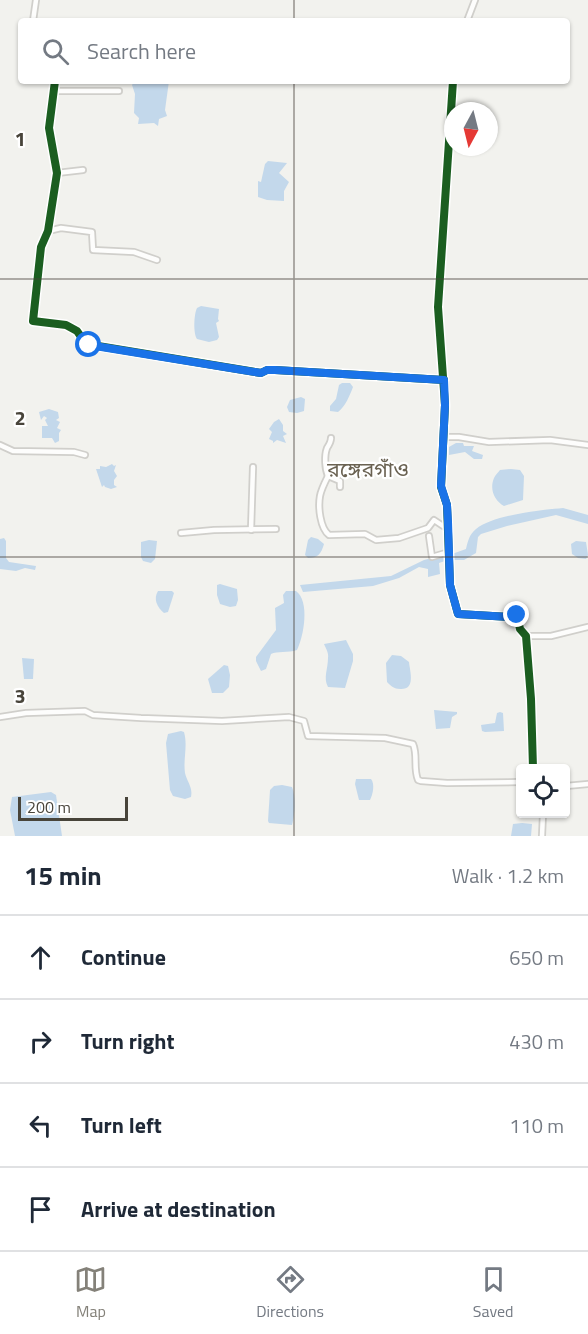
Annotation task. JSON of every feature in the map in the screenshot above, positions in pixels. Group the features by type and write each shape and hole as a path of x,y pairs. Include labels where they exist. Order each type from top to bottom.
{"street":[{"path":"33,18 36,0"},
{"path":"468,18 475,0"},
{"path":"54,84 49,128 57,172 48,231 41,247 33,319 66,326 77,331 86,345 261,373 275,370 444,380"},
{"path":"453,84 438,278 444,380 441,486 447,505 450,585 458,614 499,617 517,615 519,629 526,636 533,764"},
{"path":"53,91 119,92"},
{"path":"57,172 84,170"},
{"path":"48,231 61,228 92,232 93,250 134,252 157,260"},
{"path":"444,437 489,442 550,440 588,444"},
{"path":"331,438 325,470 328,476 340,481 340,487"},
{"path":"0,445 14,451 74,452 85,455"},
{"path":"251,530 253,467"},
{"path":"328,476 320,495 324,531 329,535 365,534 376,540 399,538 428,528 434,520 443,526 448,526"},
{"path":"181,533 276,529"},
{"path":"429,536 432,557 449,552"},
{"path":"526,636 551,636 588,627"},
{"path":"0,717 26,713 85,711 97,716 222,721 299,718 304,722 308,736 385,738 413,744 416,774 418,780 421,781 516,782"},
{"path":"570,786 588,784"},
{"path":"542,836 543,818"}],"water":[{"path":"169,84 165,110 167,116 159,119 158,126 154,123 138,124 139,118 134,113 135,94 132,85"},
{"path":"268,161 287,163 279,173 289,182 284,191 284,201 258,197 258,181 261,182 265,164"},
{"path":"201,306 219,309 219,321 216,323 219,337 217,340 209,342 197,339 195,319 197,308"},
{"path":"350,383 353,387 341,410 330,411 339,385"},
{"path":"301,397 305,399 304,411 289,412 287,407 290,400"},
{"path":"49,409 58,412 59,418 56,420 60,422 57,428 61,430 59,441 55,443 52,438 42,438 42,426 48,426 45,420 47,418 44,416 41,420 39,412"},
{"path":"279,419 283,425 283,431 287,434 283,436 286,443 277,440 273,443 269,439 272,432 269,429"},
{"path":"456,443 474,446 472,451 483,455 482,459 474,459 465,452 449,455 449,447"},
{"path":"116,465 114,471 117,476 114,485 117,487 111,489 104,485 102,487 96,469"},
{"path":"500,470 520,470 524,476 523,500 504,506 494,495 492,487 494,477"},
{"path":"563,508 588,515 588,524 556,515 507,526 481,534 478,537 476,553 464,560 452,560 452,554 466,549 472,534 484,524 518,514"},
{"path":"311,537 324,544 319,555 308,558 305,555 308,540"},
{"path":"4,538 6,558 9,562 36,566 35,570 0,569 0,539"},
{"path":"157,541 155,559 151,563 143,561 141,557 141,542"},
{"path":"576,541 586,542 588,555 586,559 572,554 571,544"},
{"path":"447,554 448,560 439,563 440,574 428,577 428,569 419,567 399,578 373,586 303,592 300,585 391,576 424,560"},
{"path":"217,585 237,589 236,606 220,604"},
{"path":"158,591 174,593 168,612 164,613 158,606 156,597"},
{"path":"286,591 296,591 303,602 304,619 300,644 297,650 271,654 266,669 261,671 256,657 276,630 275,608 284,603 283,595"},
{"path":"346,640 353,654 353,661 345,688 328,687 326,677 328,654 324,644"},
{"path":"392,655 401,656 409,662 411,680 405,689 396,688 387,682 386,663"},
{"path":"22,658 34,659 33,679 24,679"},
{"path":"224,665 228,666 229,687 223,693 212,693 208,679"},
{"path":"434,710 457,712 452,717 450,728 436,729"},
{"path":"497,713 503,713 504,731 482,731 481,725 495,723"},
{"path":"184,732 186,747 185,773 191,787 191,797 185,799 173,796 170,790 166,743 168,734"},
{"path":"356,779 371,779 373,789 370,800 359,800"},
{"path":"274,786 292,787 293,791 295,806 292,825 269,823 268,821 270,790"},
{"path":"51,792 56,795 62,836 15,836 10,810 12,797"},
{"path":"513,824 532,824 531,836 511,836"}],"cycle path":[{"path":"55,84 49,128 57,173 48,231 41,247 33,321 66,325 77,331 86,344 261,373 275,370 444,380"},
{"path":"453,84 438,307 445,405 441,487 447,505 450,585 458,614 510,617 517,615 520,629 526,636 533,764"}],"district":[{"name":"রঙ্গেরগাঁও","path":"368,470"}],"route":[{"path":"89,345 261,373 275,370 444,380 441,486 447,505 452,597 458,614 510,617 517,615"}]}
